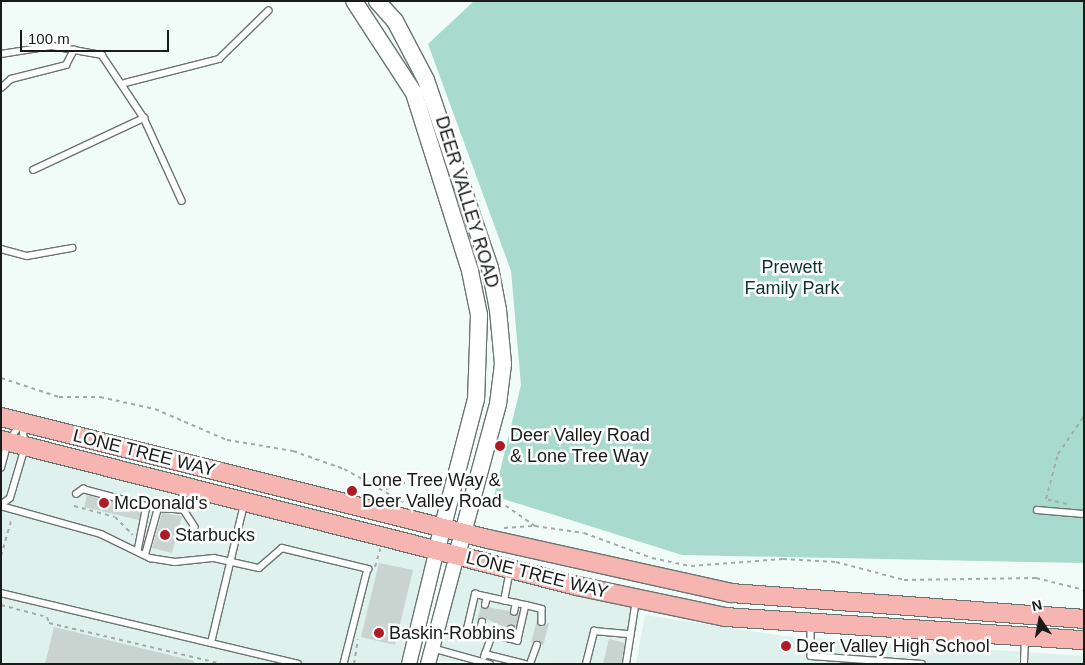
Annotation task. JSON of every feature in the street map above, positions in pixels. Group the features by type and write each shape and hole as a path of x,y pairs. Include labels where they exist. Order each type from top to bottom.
{"main road":[{"name":"DEER VALLEY ROAD","path":"354,1 414,93 470,271 480,355 476,399 454,490 437,549"},
{"name":"DEER VALLEY ROAD","path":"377,1 395,21 426,80 490,268 497,301 503,364 499,396 476,495 457,554"},
{"name":"LONE TREE WAY","path":"1,417 464,533 731,592 1084,618"},
{"name":"LONE TREE WAY","path":"11,443 244,504 437,549 636,599 725,617 1084,640"}],"street":[{"name":"DEER VALLEY ROAD","path":"409,664 437,549"},
{"name":"DEER VALLEY ROAD","path":"428,664 430,648 457,554"}],"lane":[{"path":"124,83 219,59 268,11"},
{"path":"1,54 52,46 102,55 124,83 144,118 182,201"},
{"path":"1,88 11,79 66,65 74,50"},
{"path":"34,170 144,118"},
{"path":"1,249 27,256 72,248"},
{"path":"1,468 11,443 22,423"},
{"path":"1,505 10,498 11,443 22,423"},
{"path":"76,494 83,489 147,506 142,543 138,551"},
{"path":"211,643 244,504"},
{"path":"1,505 101,534 145,555 176,562 214,558 259,568 282,548 368,568 344,664"},
{"path":"145,555 158,508 184,510 195,527"},
{"path":"1037,510 1084,514"},
{"path":"504,600 511,568"},
{"path":"1,593 298,664"},
{"path":"526,606 518,641 467,630 475,594 542,609 542,622"},
{"path":"485,605 487,597"},
{"path":"626,664 631,646 628,634 636,599"},
{"path":"514,612 516,603"},
{"path":"480,632 482,622"},
{"path":"811,622 811,656 851,661 922,664"},
{"path":"509,639 511,629"},
{"path":"586,664 594,631 628,634"},
{"path":"483,662 492,635"},
{"path":"1024,664 1025,637"},
{"path":"530,664 537,645"},
{"path":"430,648 490,664"},
{"path":"485,654 525,664"}],"path":[{"path":"1084,300 1084,339"},
{"path":"1,378 59,397 100,397 155,409 227,440 293,451 385,489 413,507"},
{"path":"1076,505 1046,499 1058,454 1084,416"},
{"path":"385,489 411,481 454,490"},
{"path":"476,495 498,501 535,526"},
{"path":"74,506 115,517 142,543"},
{"path":"500,528 535,526 584,533 652,558 691,566 783,559 836,562 904,580 1027,578 1084,590"},
{"path":"1,605 48,617 49,623 222,664"}],"shaded area":[{"path":"1,447 427,557 400,664 1,664"},
{"path":"461,564 642,605 629,664 433,661"},
{"name":"Deer Valley High School","path":"645,615 783,636 1084,656 1084,664 636,664"}],"green space":[{"name":"Prewett Family Park","path":"474,1 1084,1 1084,563 682,555 494,496 521,385 511,271 428,44"}],"building":[{"path":"87,495 142,509 139,520 84,507"},
{"name":"Starbucks","path":"162,513 182,516 172,553 152,548"},
{"path":"379,563 413,570 395,645 361,637"},
{"path":"481,606 510,611 513,617 519,613 516,630 512,625 507,628 482,617 477,621"},
{"path":"537,620 542,627 549,623 543,646 538,640 531,643"},
{"path":"54,627 194,661 194,664 45,664"},
{"path":"609,639 625,643 621,664 603,664"}],"place":[{"name":"Deer Valley Road & Lone Tree Way","path":"500,446"},
{"name":"Lone Tree Way & Deer Valley Road","path":"352,491"},
{"name":"McDonald's","path":"104,503"},
{"name":"Starbucks","path":"165,535"},
{"name":"Baskin-Robbins","path":"379,633"},
{"name":"Deer Valley High School","path":"786,646"}]}
